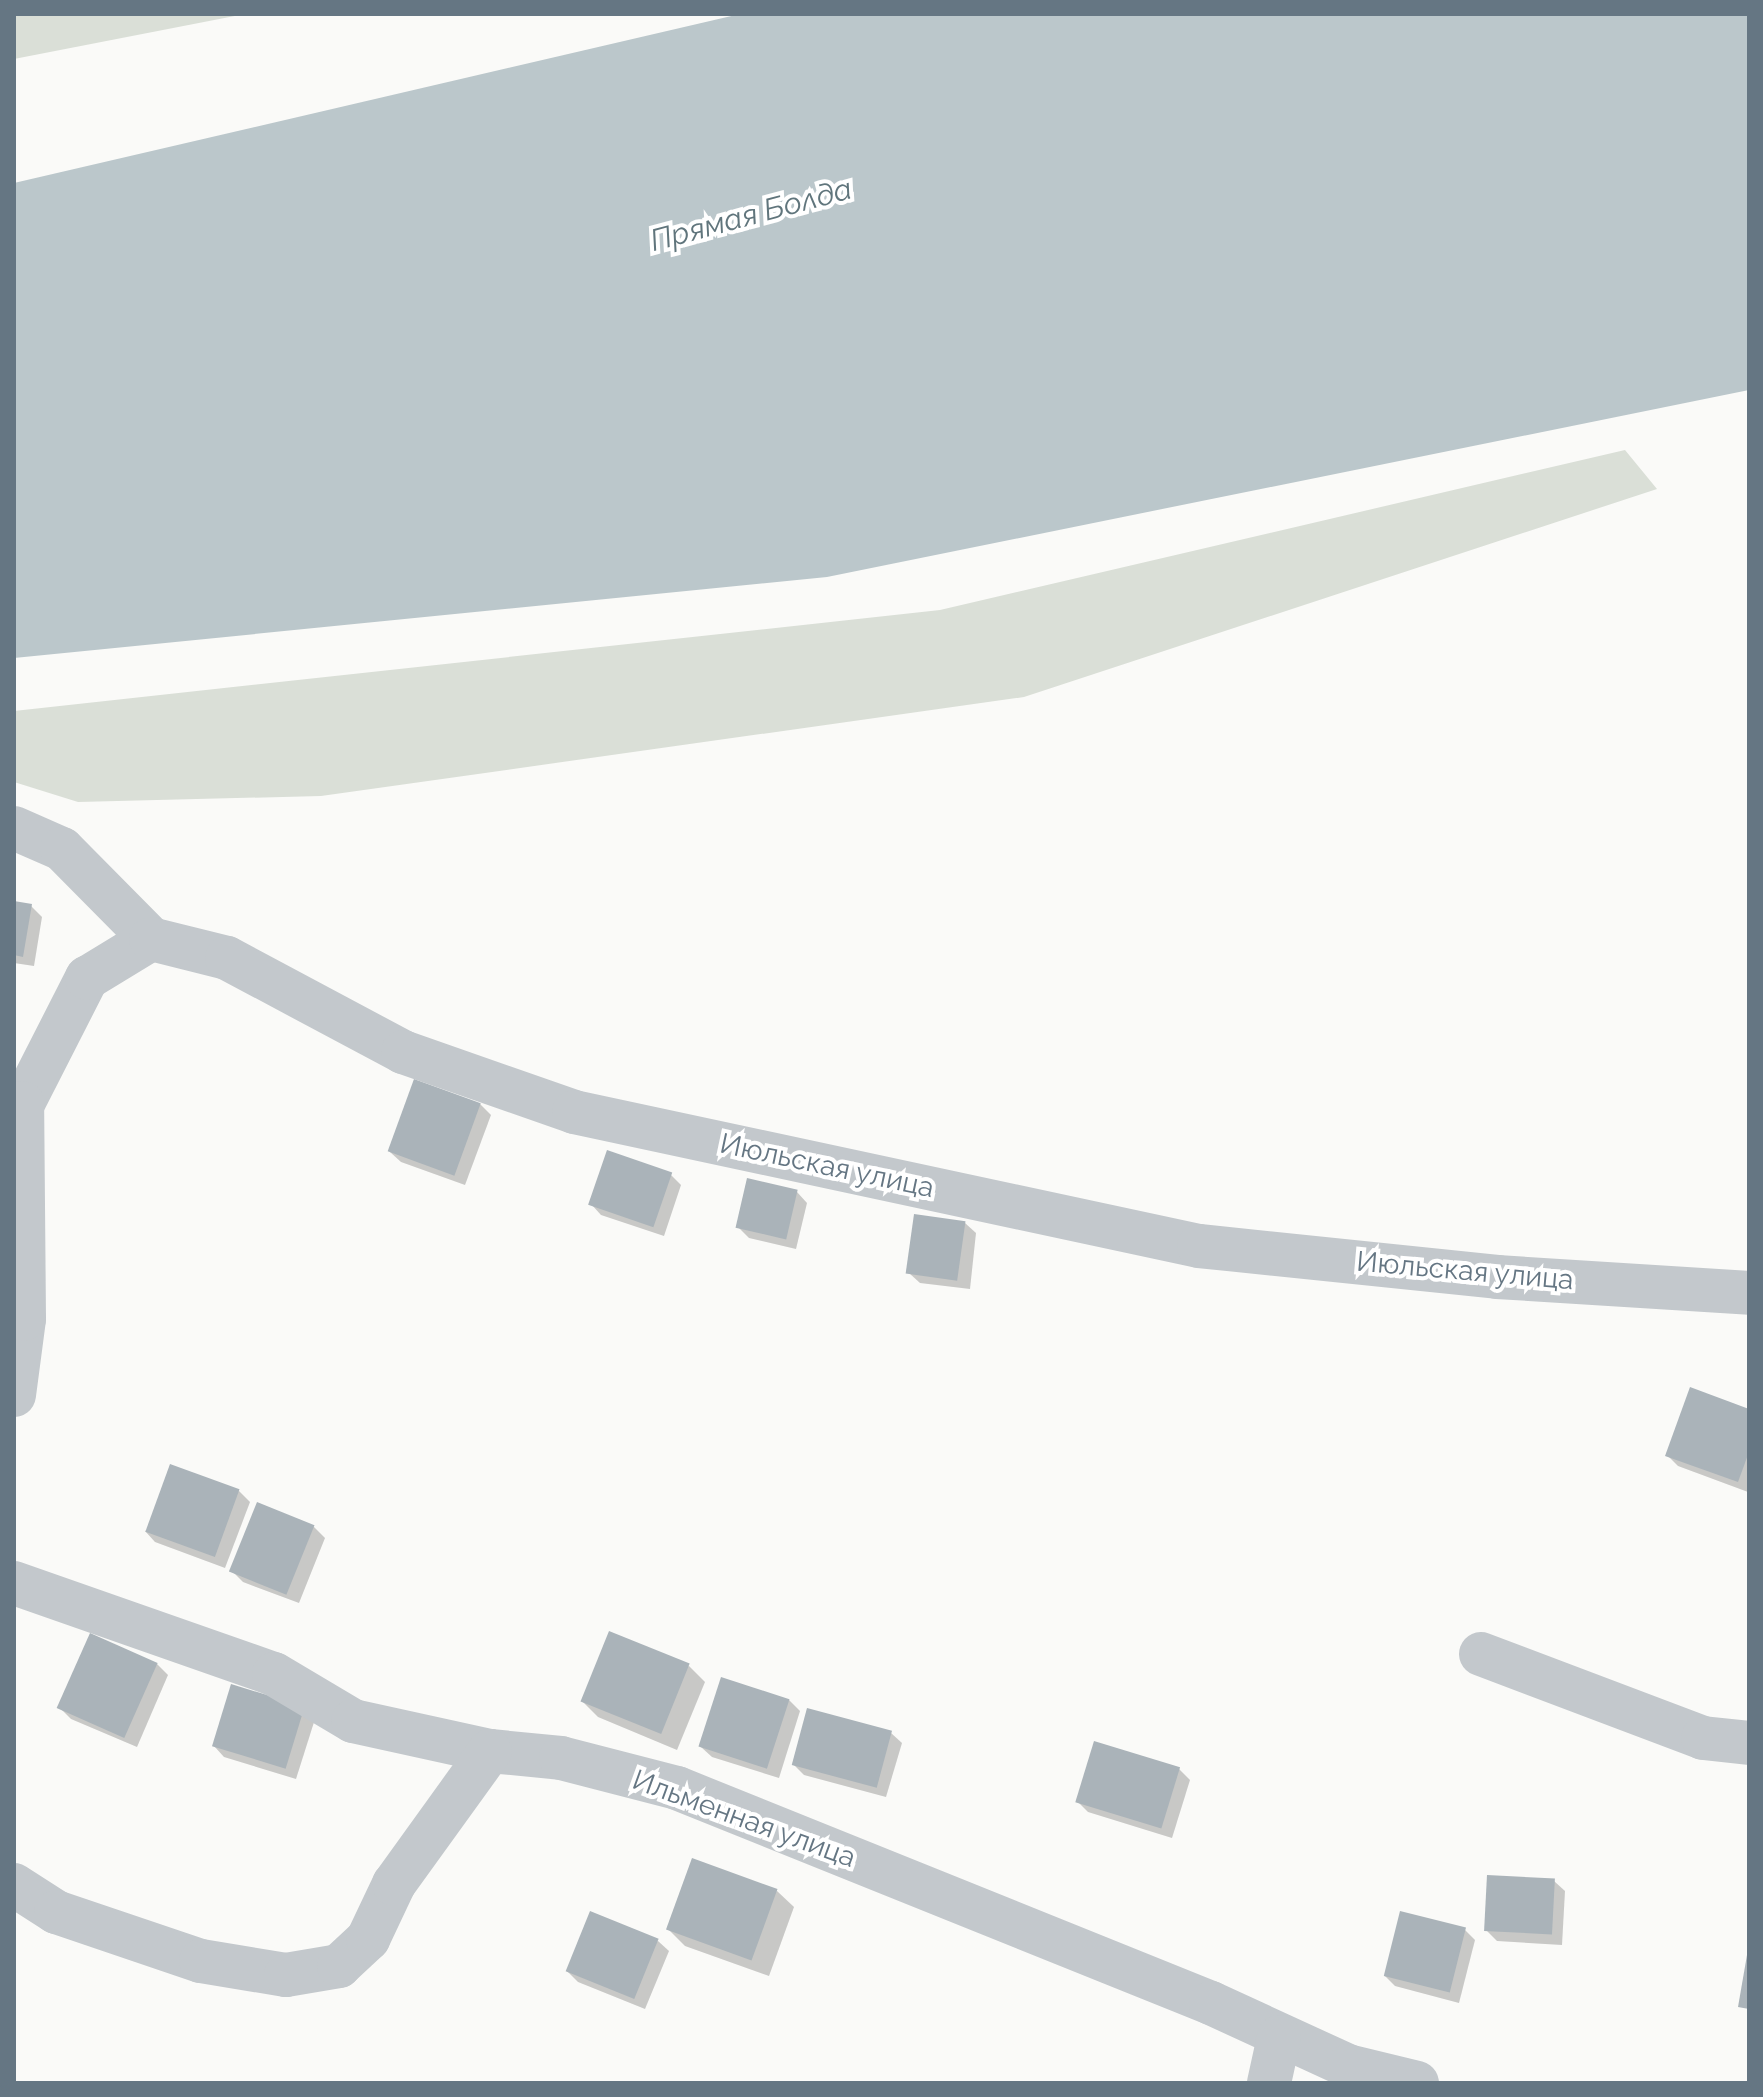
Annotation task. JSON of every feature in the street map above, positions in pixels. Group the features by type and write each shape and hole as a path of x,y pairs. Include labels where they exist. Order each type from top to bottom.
{"street":[{"path":"14,828 62,849 151,939 87,978 18,1112 24,1319 14,1395"},
{"name":"Июльская улица","path":"151,939 227,958 403,1052 574,1112 1199,1246 1497,1277 1749,1293"},
{"name":"Ильменная улица","path":"14,1583 274,1674 353,1721 490,1751 561,1758 677,1788 1211,2003 1279,2037 1348,2066 1417,2083"},
{"path":"1481,1654 1703,1738 1749,1743"},
{"path":"14,1885 56,1912 201,1961 286,1975 339,1966 368,1939 394,1884 490,1751"},
{"path":"1269,2083 1279,2037"}],"shaded area":[{"path":"14,14 245,14 14,59"},
{"path":"1625,450 1657,489 1024,697 321,796 78,802 14,782 14,711 940,610"}],"water":[{"name":"Прямая Болда","path":"740,14 1749,14 1749,390 827,577 14,658 14,183"}],"building":[{"path":"14,901 32,904 23,957 14,955"},
{"path":"414,1079 481,1103 454,1176 388,1151"},
{"path":"607,1150 672,1172 653,1227 588,1205"},
{"path":"747,1178 798,1190 786,1239 736,1228"},
{"path":"914,1214 965,1221 957,1281 906,1273"},
{"path":"1690,1387 1749,1409 1749,1452 1738,1482 1665,1456"},
{"path":"170,1464 240,1489 215,1557 145,1532"},
{"path":"257,1502 314,1525 286,1595 229,1572"},
{"path":"609,1631 690,1664 661,1734 581,1701"},
{"path":"90,1633 158,1663 124,1738 57,1708"},
{"path":"721,1677 789,1699 767,1769 698,1746"},
{"path":"231,1684 305,1707 286,1769 212,1746"},
{"path":"807,1708 892,1731 877,1788 792,1765"},
{"path":"1094,1741 1180,1767 1161,1829 1075,1802"},
{"path":"692,1858 778,1889 752,1961 666,1929"},
{"path":"1487,1875 1555,1879 1552,1934 1484,1931"},
{"path":"590,1911 659,1939 634,1999 566,1971"},
{"path":"1400,1911 1466,1927 1450,1992 1384,1976"},
{"path":"1749,1956 1749,2009 1738,2007"}]}
